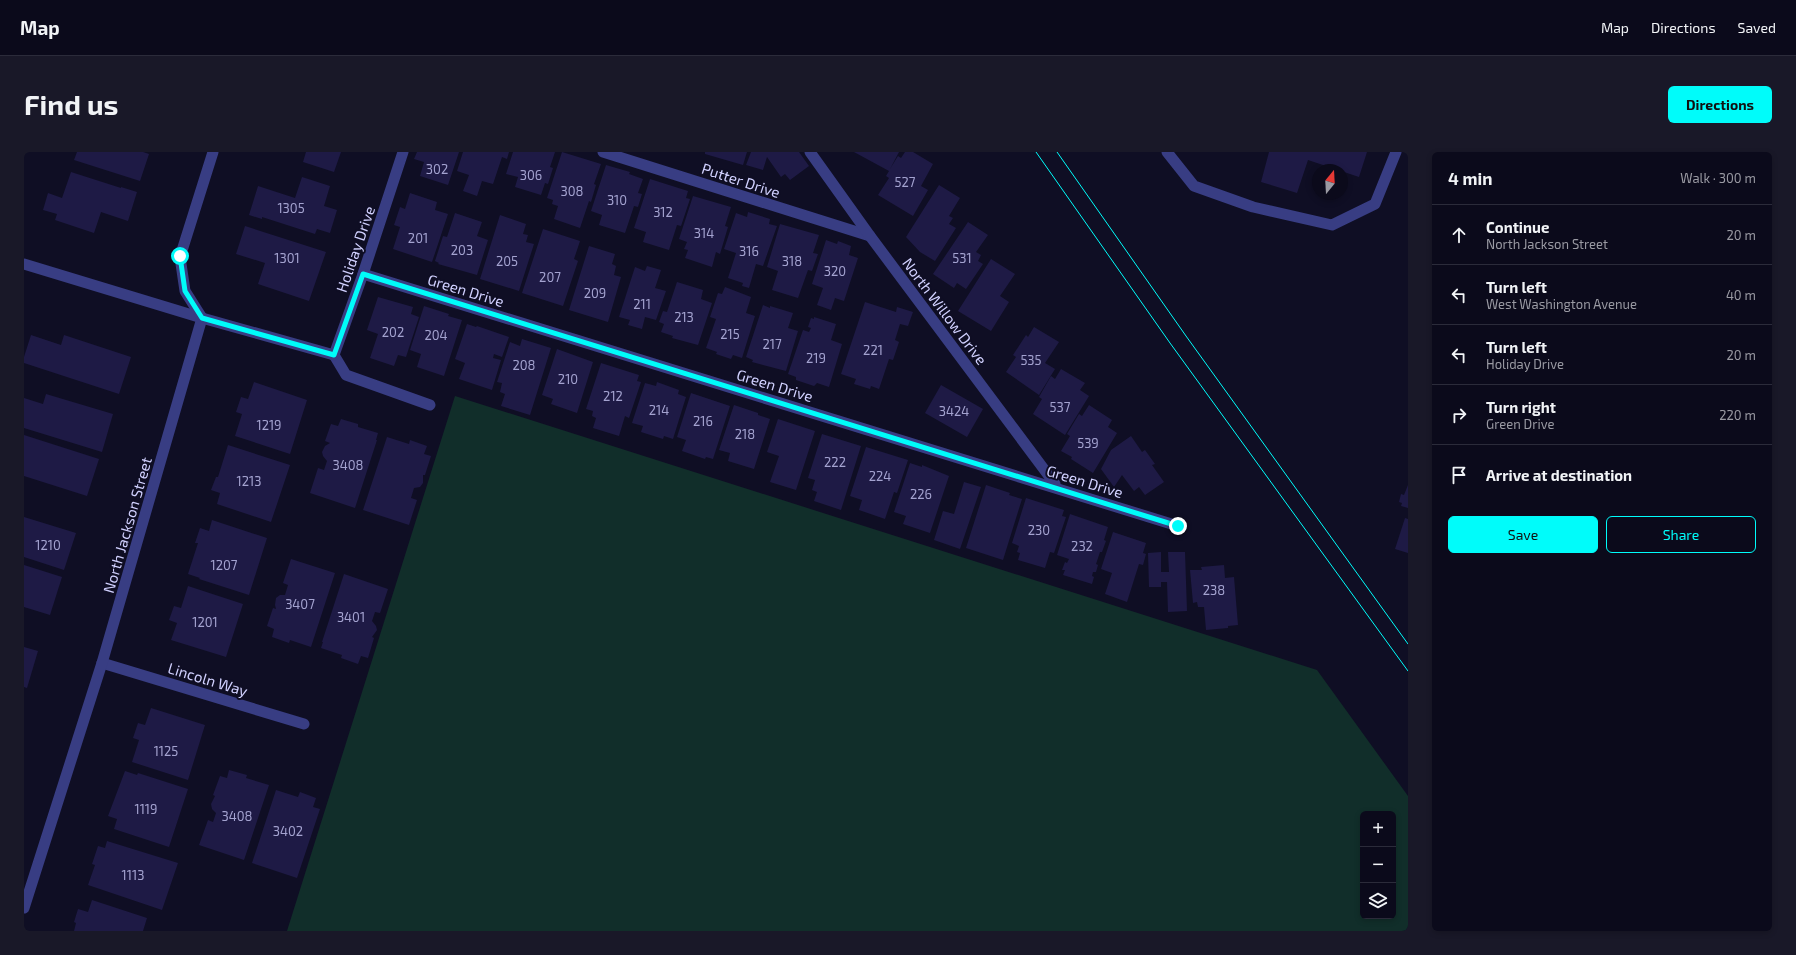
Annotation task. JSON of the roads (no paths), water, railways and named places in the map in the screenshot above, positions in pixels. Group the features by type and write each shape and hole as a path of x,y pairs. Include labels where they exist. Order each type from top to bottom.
{"street":[{"path":"202,318 185,291 180,256 213,152"},
{"name":"Holiday Drive","path":"334,355 404,152"},
{"name":"Putter Drive","path":"604,152 870,236"},
{"name":"North Willow Drive","path":"810,152 870,236 1055,484 1054,487"},
{"path":"1167,152 1194,186 1253,207 1332,225 1375,204 1396,152"},
{"path":"24,264 202,318 334,355 346,376 430,405"},
{"name":"Green Drive","path":"363,274 1178,526"},
{"name":"North Jackson Street","path":"24,908 102,663 202,318"},
{"name":"Lincoln Way","path":"102,663 304,724"}],"tram line":[{"path":"1036,152 1170,343 1408,671"},
{"path":"1057,152 1186,336 1408,644"}]}
